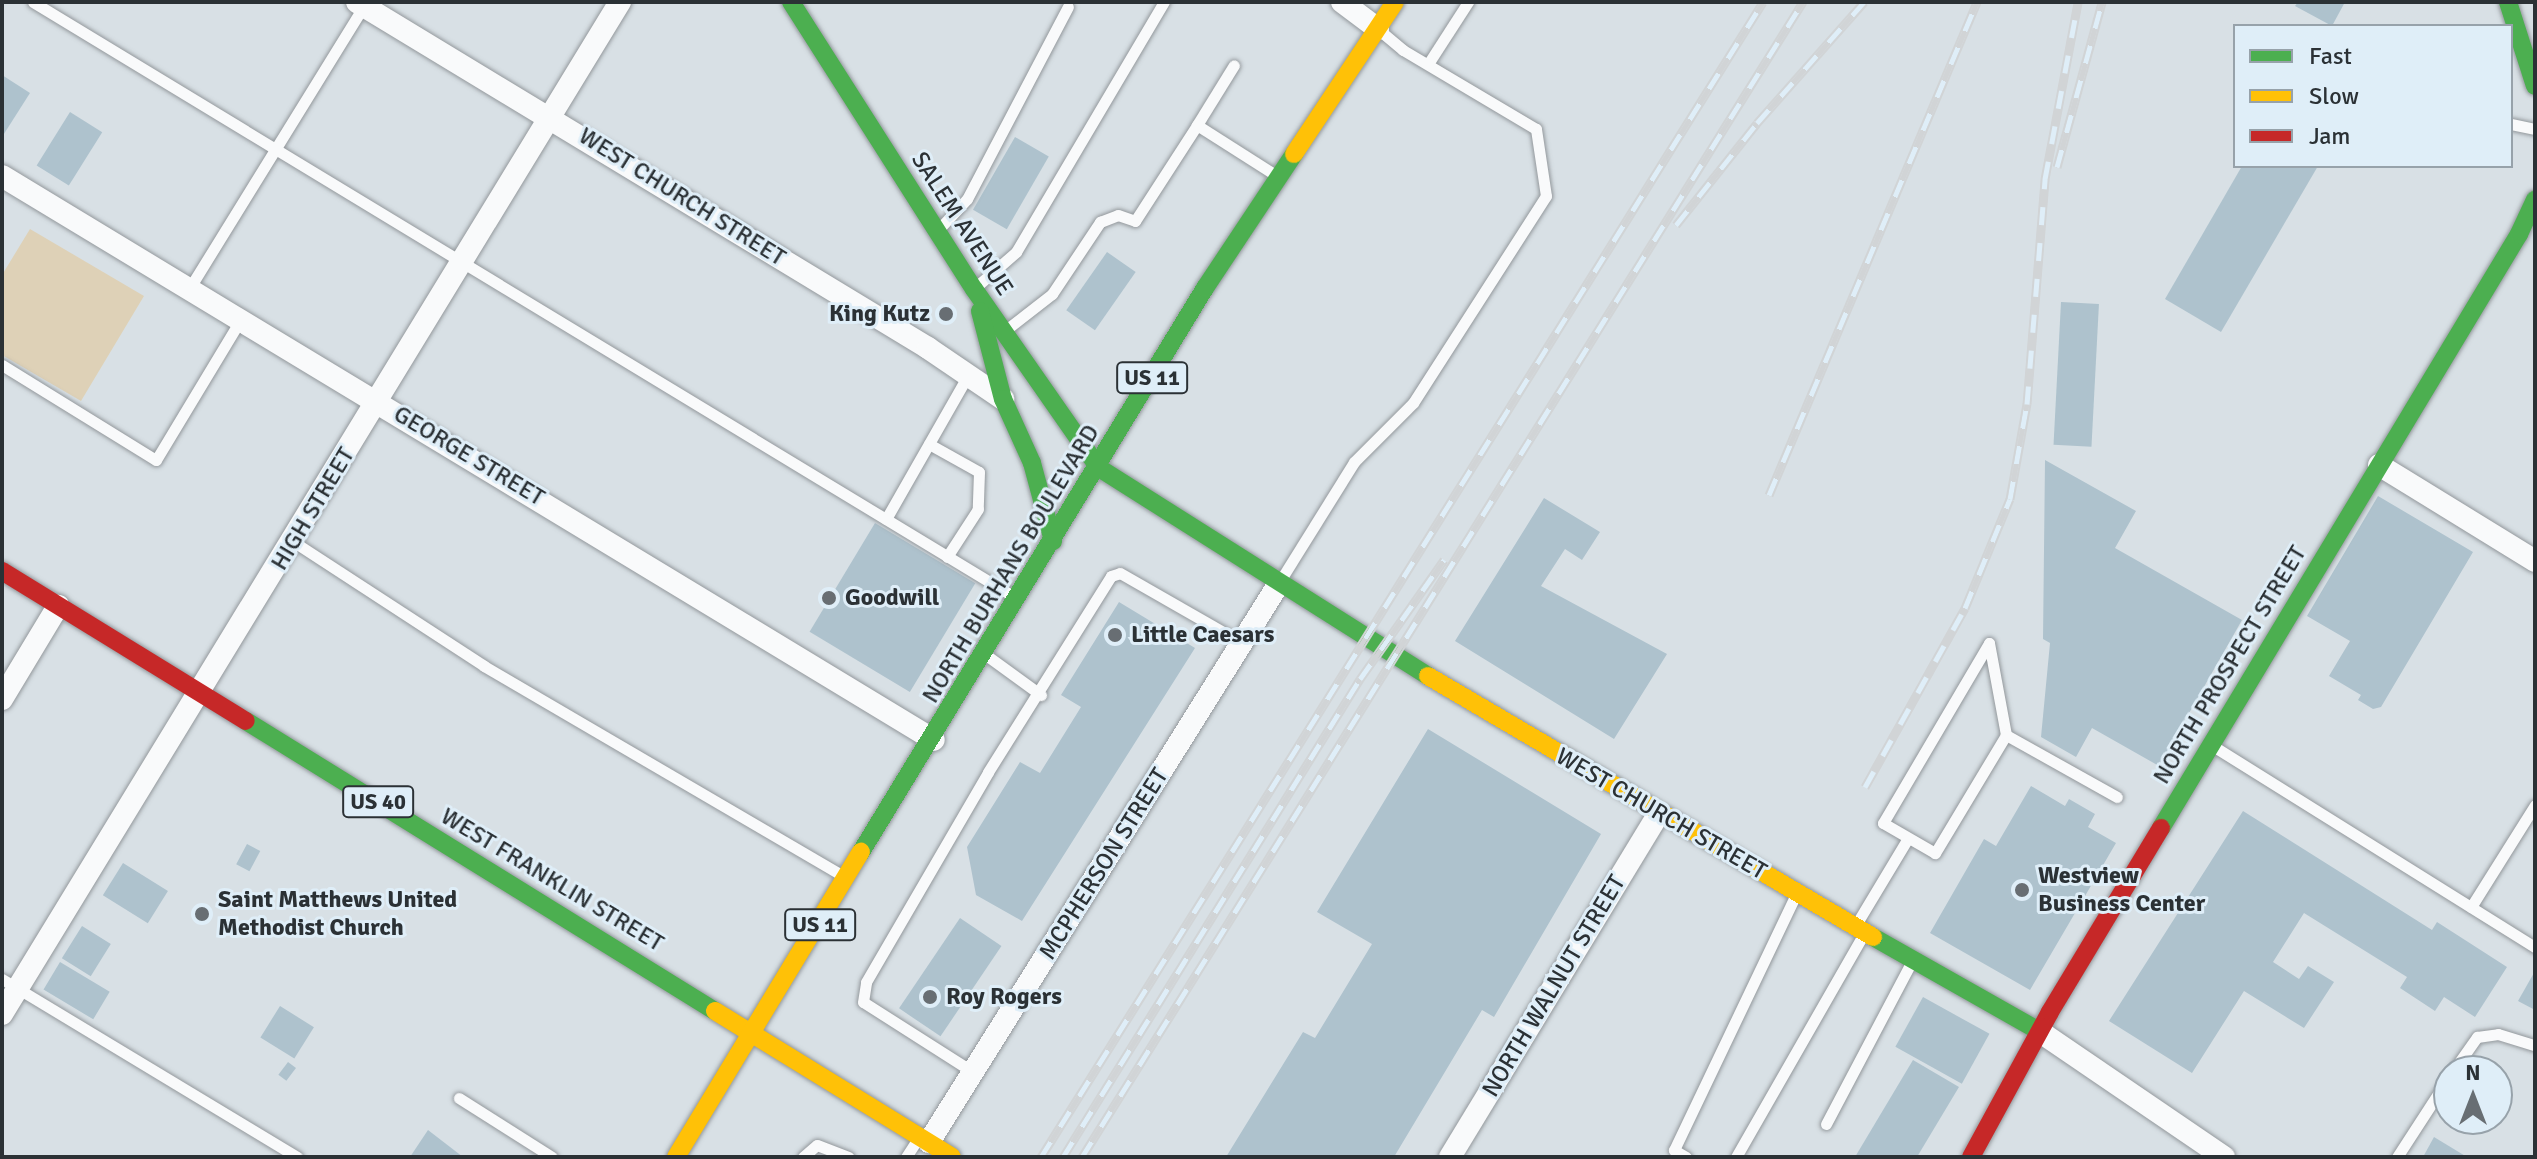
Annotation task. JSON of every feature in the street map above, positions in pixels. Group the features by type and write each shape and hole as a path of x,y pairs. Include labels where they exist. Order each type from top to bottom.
{"main road":[{"name":"NORTH BURHANS BOULEVARD","path":"676,1157 1278,177 1395,2"},
{"path":"2508,2 2535,86"},
{"name":"SALEM AVENUE","path":"796,5 974,289 1099,468"},
{"name":"NORTH PROSPECT STREET","path":"1971,1157 2039,1031 2535,199"},
{"path":"974,289 1003,399 1032,463 1053,541"},
{"name":"WEST CHURCH STREET","path":"1099,468 1278,585 1658,815 2039,1031"},
{"name":"WEST FRANKLIN STREET","path":"2,571 755,1031 952,1157"}],"street":[{"name":"HIGH STREET","path":"2,1014 10,984 294,542 620,2"},
{"path":"1342,2 1378,29"},
{"name":"WEST CHURCH STREET","path":"360,4 552,117 1003,399"},
{"name":"GEORGE STREET","path":"2,176 934,740"},
{"path":"2379,465 2535,561"},
{"name":"MCPHERSON STREET","path":"924,1139 973,1072 1278,585"},
{"path":"2,699 58,606"},
{"name":"NORTH WALNUT STREET","path":"1450,1157 1658,815"},
{"name":"WEST CHURCH STREET","path":"2039,1031 2219,1156"}],"lane":[{"path":"33,2 1018,599"},
{"path":"974,289 1016,252 1164,2"},
{"path":"1428,64 1468,2"},
{"path":"189,289 360,4"},
{"path":"937,231 967,199 1067,4"},
{"path":"1278,585 1354,462 1413,403 1546,196 1536,129 1428,64 1378,29"},
{"path":"1003,332 1052,294 1100,222 1118,215 1135,221 1234,65"},
{"path":"2513,124 2535,129"},
{"path":"1197,125 1278,177"},
{"path":"2,365 156,460 241,319"},
{"path":"886,519 968,375"},
{"path":"929,444 979,472 978,509 947,557"},
{"path":"294,542 484,666 848,879"},
{"path":"973,1072 863,1002 866,982 988,772 1041,695 1111,576 1120,573 1242,643"},
{"path":"1989,643 2006,735 1935,853 1908,838 1883,823 1989,643"},
{"path":"985,654 1041,695"},
{"path":"2006,735 2117,797"},
{"path":"2210,744 2535,947"},
{"path":"2471,907 2535,805"},
{"path":"1736,1157 1908,838"},
{"path":"1686,1157 1674,1150 1797,893"},
{"path":"1826,1124 1914,959"},
{"path":"10,984 297,1157"},
{"path":"2464,1055 2477,1037 2498,1034 2535,1045"},
{"path":"459,1098 552,1157"},
{"path":"2397,1157 2433,1102"},
{"path":"906,1157 924,1139"},
{"path":"803,1157 817,1145 849,1157"}],"shaded area":[{"path":"30,229 144,296 81,401 2,355 2,275"}],"building":[{"path":"2298,2 2345,2 2333,24 2295,6"},
{"path":"2,75 30,93 2,137"},
{"path":"70,112 102,132 69,186 37,165"},
{"path":"1015,137 1049,156 1007,229 973,210"},
{"path":"2241,168 2317,168 2221,332 2165,299"},
{"path":"1107,252 1136,272 1095,330 1066,310"},
{"path":"2061,302 2099,304 2091,447 2054,445"},
{"path":"2045,460 2136,511 2115,548 2242,620 2159,766 2092,728 2076,757 2041,737 2050,643 2043,639"},
{"path":"2378,496 2473,552 2381,707 2373,709 2358,700 2361,695 2329,676 2350,641 2307,616"},
{"path":"1544,498 1600,532 1582,560 1565,549 1541,586 1667,654 1614,739 1455,641"},
{"path":"875,523 975,583 910,692 810,632"},
{"path":"1119,602 1195,648 1022,921 976,895 967,847 1020,762 1040,773 1081,707 1061,695"},
{"path":"1428,729 1601,834 1494,1017 1482,1010 1394,1157 1226,1157 1303,1032 1315,1038 1372,944 1317,912"},
{"name":"Westview Business Center","path":"2031,786 2065,806 2069,799 2095,814 2088,827 2116,843 2030,990 1930,933 1984,839 1996,846"},
{"path":"2243,811 2432,930 2437,922 2507,967 2475,1017 2444,997 2435,1011 2400,988 2407,977 2304,913 2273,962 2299,979 2308,966 2334,982 2304,1028 2244,991 2192,1073 2109,1021"},
{"path":"247,844 260,851 249,871 236,864"},
{"path":"123,863 168,891 148,923 103,895"},
{"path":"960,918 1001,946 940,1036 899,1008"},
{"path":"82,926 111,944 91,976 62,958"},
{"path":"60,962 110,992 93,1019 44,989"},
{"path":"2535,971 2535,1010 2518,1001"},
{"path":"1923,997 1989,1034 1962,1084 1895,1047"},
{"path":"280,1006 314,1027 294,1059 260,1037"},
{"path":"1913,1060 1959,1087 1917,1157 1855,1157"},
{"path":"288,1062 296,1068 286,1081 278,1075"},
{"path":"428,1130 463,1157 410,1157"},
{"path":"2434,1137 2467,1157 2423,1157"}],"railway":[{"path":"1041,1157 1763,2"},
{"path":"1082,1157 1803,2"},
{"path":"1676,225 1757,123 1864,2"},
{"path":"1769,495 1977,2"},
{"path":"1865,787 1965,608 2010,499 2027,404 2045,179 2078,2"},
{"path":"2057,167 2102,2"},
{"path":"1063,1157 1360,679 1444,560"}],"traffic: fast":[{"path":"791,2 974,289 1099,468 1428,676"},
{"path":"2508,2 2535,86"},
{"path":"861,852 1205,288 1294,154"},
{"path":"2161,828 2519,234 2535,199"},
{"path":"980,311 1003,399 1032,463 1053,541"},
{"path":"246,721 715,1011"},
{"path":"1873,937 2039,1031"}],"traffic: slow":[{"path":"1294,154 1395,2"},
{"path":"1428,676 1873,937"},
{"path":"676,1157 861,852"},
{"path":"715,1011 952,1157"}],"traffic: jam":[{"path":"2,571 246,721"},
{"path":"1971,1157 2050,1012 2161,828"}],"place":[{"name":"King Kutz","path":"946,314"},
{"name":"Goodwill","path":"829,598"},
{"name":"Little Caesars","path":"1115,635"},
{"name":"Westview Business Center","path":"2022,890"},
{"name":"Saint Matthews United Methodist Church","path":"202,914"},
{"name":"Roy Rogers","path":"930,997"}]}
